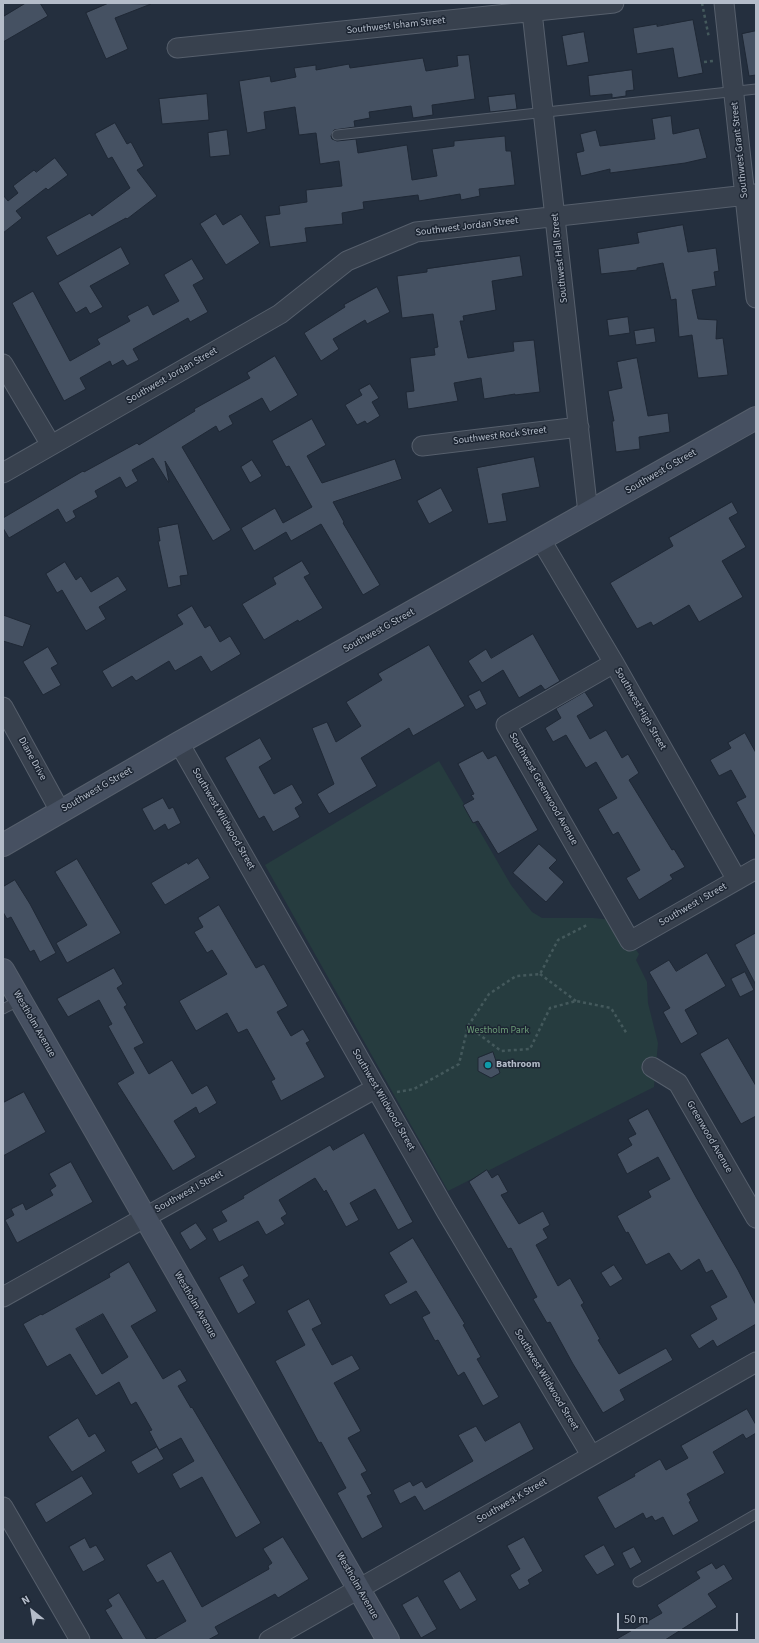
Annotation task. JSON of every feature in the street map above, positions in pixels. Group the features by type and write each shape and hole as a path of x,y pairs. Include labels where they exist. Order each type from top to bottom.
{"main road":[{"name":"Southwest G Street","path":"3,844 179,743 756,418"},
{"name":"Westholm Avenue","path":"3,970 12,1004 144,1217 388,1640"}],"street":[{"name":"Southwest Isham Street","path":"177,48 532,7 614,3"},
{"name":"Southwest Grant Street","path":"724,3 734,92 750,195 756,298"},
{"name":"Southwest Hall Street","path":"532,7 588,513"},
{"name":"Southwest Jordan Street","path":"3,473 280,314 347,261 416,232 750,195"},
{"path":"3,364 51,445"},
{"name":"Southwest Rock Street","path":"422,446 579,426"},
{"name":"Southwest High Street","path":"541,540 614,663 737,880"},
{"name":"Southwest Greenwood Avenue","path":"614,663 506,725 630,941"},
{"name":"Diane Drive","path":"3,707 60,811"},
{"name":"Southwest Wildwood Street","path":"179,743 384,1090 446,1212 591,1456"},
{"name":"Southwest I Street","path":"630,941 756,869"},
{"name":"Greenwood Avenue","path":"652,1067 678,1083 756,1218"},
{"name":"Southwest I Street","path":"3,1297 144,1217 384,1090"},
{"name":"Southwest K Street","path":"269,1640 756,1362"},
{"path":"3,1507 80,1640"}],"lane":[{"path":"337,135 756,89"},
{"path":"638,1582 756,1514"}],"path":[{"path":"704,62 713,61"},
{"path":"540,974 558,940 586,925"},
{"path":"384,1090 414,1089 459,1064 468,1026 489,994 516,976 540,974 576,1001 611,1008 628,1034"},
{"path":"468,1026 501,1051 530,1049 550,1008 576,1001"}],"green space":[{"name":"Westholm Park","path":"439,761 511,885 532,912 542,918 593,918 614,920 639,954 636,960 647,982 648,1003 658,1043 654,1087 448,1191 265,865"}],"building":[{"path":"26,3 40,3 48,16 3,42 3,17"},
{"path":"109,3 151,4 115,18 128,49 106,59 86,13"},
{"path":"693,20 703,73 678,78 673,48 637,54 633,28"},
{"path":"756,31 756,75 749,76 742,34"},
{"path":"584,32 589,62 567,66 562,36"},
{"path":"469,55 475,99 432,105 433,115 413,118 411,106 369,112 370,118 354,121 355,127 334,130 331,136 332,139 337,141 356,139 358,153 407,145 412,180 437,176 432,149 454,146 454,141 505,136 506,151 511,151 515,185 479,189 480,196 461,200 460,194 419,201 418,195 363,202 364,209 342,213 343,224 305,228 307,242 270,247 265,216 280,214 279,206 307,202 306,190 342,186 339,161 320,164 316,133 299,135 295,107 264,112 266,129 247,133 239,81 270,76 271,82 296,77 294,68 316,65 316,70 349,64 350,68 423,58 426,71 458,66 457,56"},
{"path":"632,70 634,90 626,91 626,96 612,98 612,94 590,96 588,76"},
{"path":"207,94 209,120 162,124 159,99"},
{"path":"515,94 517,109 490,112 488,97"},
{"path":"671,116 673,134 699,128 707,158 685,163 610,173 610,169 581,176 576,153 584,151 580,134 596,130 600,146 655,139 652,119"},
{"path":"115,123 127,144 131,142 144,166 137,170 157,196 127,219 126,218 57,256 46,237 90,213 92,216 130,188 112,157 108,159 95,134"},
{"path":"227,130 230,155 210,157 208,133"},
{"path":"55,158 68,175 48,190 46,188 16,211 22,218 3,233 3,195 8,201 18,193 13,186 34,170 36,172"},
{"path":"216,214 223,225 241,214 260,243 226,265 200,224"},
{"path":"683,225 688,252 716,248 719,271 714,272 716,286 692,290 698,319 717,320 716,339 723,338 728,375 698,378 692,335 679,337 676,299 671,300 663,263 637,268 637,270 601,274 598,249 639,243 637,233"},
{"path":"121,247 130,264 90,286 103,307 90,314 86,307 76,313 58,283"},
{"path":"520,256 523,276 492,281 496,310 463,316 464,321 460,321 468,358 514,351 513,342 534,340 540,392 484,399 481,378 454,383 458,401 408,409 406,392 414,391 410,358 435,355 434,348 438,347 433,314 402,318 397,276 427,272 427,269"},
{"path":"192,259 204,279 193,285 208,312 190,322 188,318 133,349 139,360 127,366 123,360 112,366 110,361 80,378 86,389 64,401 12,303 33,291 70,361 100,344 97,339 130,321 127,316 148,305 153,315 179,301 164,275"},
{"path":"377,287 390,312 367,324 365,320 333,339 339,349 321,361 304,333 345,307 344,305"},
{"path":"628,317 630,333 609,336 607,320"},
{"path":"654,328 656,342 636,345 634,331"},
{"path":"275,356 298,395 270,412 262,398 229,416 233,424 219,432 216,426 182,447 231,530 213,541 165,461 169,482 153,458 132,470 138,481 126,488 120,477 95,491 98,497 73,511 76,517 66,523 58,509 9,538 3,528 3,518 83,471 84,472 137,443 139,445 195,411 194,409 250,378 247,373"},
{"path":"637,358 648,416 668,413 670,432 639,437 640,449 616,452 612,421 614,421 608,391 622,388 617,362"},
{"path":"370,384 379,398 372,402 380,416 367,424 365,421 357,425 345,405 362,395 359,390"},
{"path":"312,419 326,445 307,456 322,483 395,459 402,479 333,502 344,522 343,523 380,585 363,595 321,524 291,541 286,532 254,551 241,528 275,508 283,523 312,507 289,466 286,467 272,441"},
{"path":"534,457 540,487 502,494 507,521 488,524 477,468"},
{"path":"252,460 262,476 250,483 241,467"},
{"path":"441,488 453,511 429,524 417,501"},
{"path":"732,502 738,513 729,518 746,547 722,561 743,597 699,622 689,605 653,626 651,622 637,629 610,583 673,546 669,538"},
{"path":"178,524 188,575 180,576 181,585 168,588 158,541 160,541 158,528"},
{"path":"302,561 310,574 304,577 323,608 299,622 298,620 264,640 242,604 276,584 273,578"},
{"path":"65,562 76,580 81,576 91,592 118,576 127,590 99,607 106,619 86,631 62,590 57,593 46,574"},
{"path":"192,606 205,628 210,625 220,642 230,636 241,654 211,672 201,656 175,671 169,661 136,681 132,676 112,688 102,671 183,624 177,615"},
{"path":"3,615 31,625 23,647 3,641"},
{"path":"533,634 560,681 545,690 541,685 519,698 503,670 482,683 468,661 486,649 491,658"},
{"path":"429,645 465,706 413,736 409,728 361,758 377,786 329,814 317,794 334,784 312,728 327,722 336,742 361,726 346,702 382,680 378,674"},
{"path":"48,647 58,664 51,668 61,685 43,695 23,662"},
{"path":"480,690 487,704 476,710 468,696"},
{"path":"585,692 594,706 577,716 590,739 606,730 622,758 628,754 639,773 629,780 672,850 674,849 685,867 670,875 673,879 639,900 626,878 640,870 618,832 613,835 598,809 617,798 596,762 586,768 566,735 553,742 545,728 561,718 556,709"},
{"path":"745,733 756,753 756,838 736,802 746,797 731,770 719,776 710,760 731,748 728,743"},
{"path":"260,738 272,759 259,767 274,794 292,784 303,803 295,808 300,817 273,832 264,816 259,819 225,758"},
{"path":"483,751 488,759 496,755 538,830 498,854 478,821 473,823 463,805 474,799 471,795 474,794 458,764"},
{"path":"163,798 169,809 173,807 181,823 168,830 165,824 154,831 142,809"},
{"path":"539,844 557,860 549,868 564,882 546,902 513,873"},
{"path":"198,858 210,878 165,905 151,883 187,862 188,864"},
{"path":"77,859 121,933 67,963 56,943 87,925 55,872"},
{"path":"15,880 30,904 56,953 40,962 34,950 30,952 11,917 7,919 3,912 3,887"},
{"path":"219,905 256,968 264,964 288,1006 277,1012 291,1036 303,1029 310,1041 306,1043 325,1077 281,1101 271,1081 275,1079 247,1029 238,1033 227,1013 196,1031 179,1001 227,974 212,950 207,953 194,932 203,927 198,918"},
{"path":"756,933 756,985 735,945"},
{"path":"707,953 726,986 685,1010 698,1034 681,1044 663,1012 670,1008 649,972 669,960 676,971"},
{"path":"114,968 123,984 117,988 127,1005 124,1007 144,1043 134,1048 149,1074 172,1060 192,1094 207,1085 217,1103 199,1114 196,1107 174,1121 196,1157 173,1171 117,1083 134,1073 108,1026 112,1024 99,1000 68,1017 57,999"},
{"path":"745,972 754,990 740,997 731,979"},
{"path":"728,1038 756,1086 756,1116 741,1124 700,1054"},
{"name":"Bathroom","path":"493,1052 500,1073 491,1078 478,1071 478,1058"},
{"path":"24,1092 46,1132 3,1156 3,1103"},
{"path":"648,1109 756,1305 756,1324 717,1347 713,1340 699,1349 690,1335 717,1319 710,1306 727,1297 712,1270 706,1273 699,1259 681,1271 669,1253 646,1265 628,1232 626,1233 617,1216 651,1197 648,1191 670,1179 658,1157 627,1174 617,1154 632,1145 628,1138 636,1134 628,1120"},
{"path":"364,1133 413,1222 398,1230 375,1189 350,1203 359,1220 346,1227 326,1190 324,1192 315,1178 279,1200 287,1214 281,1218 285,1224 266,1235 258,1221 219,1242 212,1229 227,1221 221,1211 244,1198 243,1196 330,1145 333,1150"},
{"path":"71,1162 93,1202 17,1243 5,1220 14,1215 11,1209 23,1203 26,1210 53,1195 50,1190 56,1186 49,1174"},
{"path":"487,1170 492,1178 498,1174 508,1192 501,1195 519,1224 543,1211 550,1225 543,1229 548,1238 536,1245 558,1286 570,1278 584,1303 581,1305 600,1339 598,1340 619,1374 666,1348 673,1360 620,1390 625,1400 603,1413 573,1364 550,1322 547,1323 533,1299 537,1297 511,1248 508,1249 469,1182"},
{"path":"196,1223 207,1239 190,1250 180,1233"},
{"path":"413,1238 465,1324 463,1325 481,1357 477,1359 499,1397 483,1406 464,1372 458,1376 438,1340 435,1341 422,1317 430,1313 416,1291 390,1305 384,1295 407,1282 389,1253"},
{"path":"129,1262 157,1311 131,1326 163,1379 180,1369 187,1381 178,1386 261,1523 236,1538 202,1477 180,1489 172,1474 194,1461 181,1438 159,1450 149,1431 152,1430 136,1402 131,1405 119,1382 96,1396 70,1354 47,1367 23,1324 110,1277 109,1274","holes":["103,1314 128,1357 102,1374 76,1329"]},
{"path":"243,1265 249,1276 243,1280 256,1303 238,1314 219,1278"},
{"path":"614,1265 623,1279 610,1287 601,1273"},
{"path":"309,1299 322,1324 312,1329 332,1365 352,1355 360,1369 334,1383 361,1431 348,1438 367,1471 361,1474 372,1494 367,1496 383,1527 362,1539 337,1493 346,1488 321,1442 319,1443 275,1361 305,1345 287,1311"},
{"path":"747,1409 756,1425 756,1433 746,1439 743,1434 713,1452 725,1473 687,1494 691,1501 689,1502 699,1521 673,1536 663,1517 655,1521 652,1516 646,1519 643,1513 615,1529 597,1497 635,1476 634,1474 660,1459 666,1470 688,1458 681,1446"},
{"path":"78,1418 89,1437 95,1433 106,1451 72,1472 48,1437"},
{"path":"520,1422 534,1449 424,1511 415,1496 400,1504 393,1490 410,1481 413,1486 422,1481 426,1488 473,1461 458,1435 476,1426 485,1441"},
{"path":"157,1447 164,1459 138,1474 131,1462"},
{"path":"82,1476 93,1494 46,1523 35,1504"},
{"path":"283,1537 309,1579 278,1598 275,1594 215,1627 219,1634 208,1640 153,1640 186,1621 163,1580 157,1583 146,1565 171,1551 202,1607 269,1569 268,1566 272,1563 263,1549"},
{"path":"524,1537 543,1571 528,1580 530,1584 519,1590 510,1575 520,1569 507,1546"},
{"path":"85,1538 90,1548 96,1545 105,1560 83,1572 69,1547"},
{"path":"604,1545 615,1565 597,1575 584,1556"},
{"path":"634,1547 642,1562 630,1569 622,1553"},
{"path":"712,1563 716,1569 724,1564 733,1579 708,1594 717,1607 665,1640 615,1640 662,1613 657,1605 700,1578 696,1572"},
{"path":"460,1571 477,1600 460,1610 443,1581"},
{"path":"119,1593 147,1640 123,1640 105,1610 112,1606 108,1600"},
{"path":"418,1596 437,1629 421,1638 402,1605"}],"place":[{"name":"Bathroom","path":"488,1065"}]}
